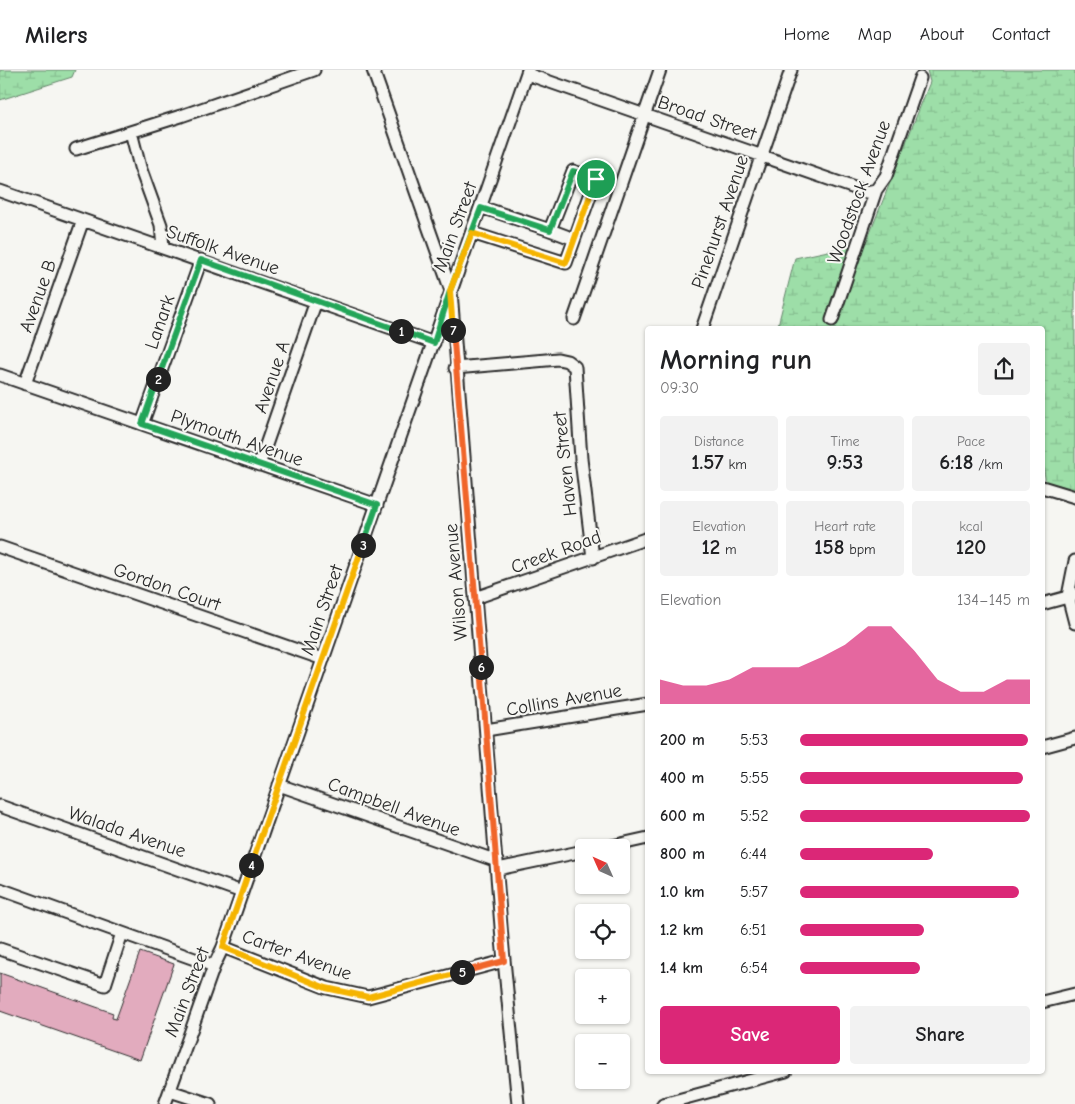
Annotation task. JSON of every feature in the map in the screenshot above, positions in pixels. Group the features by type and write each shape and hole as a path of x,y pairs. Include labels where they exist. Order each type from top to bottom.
{"street":[{"path":"76,149 314,70"},
{"name":"Wilson Avenue","path":"373,70 450,291 504,961 518,1104"},
{"path":"574,319 660,70"},
{"name":"Pinehurst Avenue","path":"703,326 791,70"},
{"name":"Main Street","path":"165,1104 214,966 223,947 434,343 450,291 528,72"},
{"name":"Broad Street","path":"528,72 866,192 876,190"},
{"name":"Woodstock Avenue","path":"832,320 876,190 886,176 920,78"},
{"path":"131,132 140,167 161,225 163,247"},
{"path":"472,233 566,263 596,179 573,171 550,230"},
{"name":"Suffolk Avenue","path":"0,191 434,343"},
{"path":"481,208 574,239"},
{"name":"Avenue B","path":"25,384 83,220"},
{"name":"Lanark","path":"142,424 201,260"},
{"name":"Avenue A","path":"259,465 316,301"},
{"name":"Haven Street","path":"455,368 558,360 568,361 575,367 581,458 593,558"},
{"name":"Plymouth Avenue","path":"0,375 377,505"},
{"path":"1045,488 1075,497"},
{"name":"Creek Road","path":"475,598 645,539"},
{"name":"Gordon Court","path":"0,547 323,660"},
{"path":"1075,561 1072,596 1075,623"},
{"path":"1045,603 1072,596"},
{"name":"Collins Avenue","path":"486,730 645,704"},
{"path":"1045,746 1075,738"},
{"name":"Campbell Avenue","path":"279,785 497,865"},
{"name":"Walada Avenue","path":"0,806 242,892"},
{"path":"630,842 645,839"},
{"path":"497,865 575,853"},
{"path":"0,889 214,966"},
{"path":"0,949 105,985 122,934"},
{"name":"Carter Avenue","path":"223,947 326,988 368,997 504,961"},
{"path":"1045,1001 1075,994"},
{"path":"664,1104 775,1074"},
{"path":"170,1091 210,1104"}],"green space":[{"path":"0,70 75,70 72,77 0,100"},
{"path":"927,70 1075,70 1075,493 1046,485 1045,326 778,326 795,258 866,243 930,82"}],"building":[{"path":"140,952 174,964 140,1060 0,1011 0,973 113,1013 112,1018 116,1019"}],"route":[{"path":"596,179 566,263 472,233 450,291 504,961 368,997 326,988 223,947 377,505 142,424 201,260 434,343 445,313 450,291 481,208 550,230 573,171 596,179"}]}
